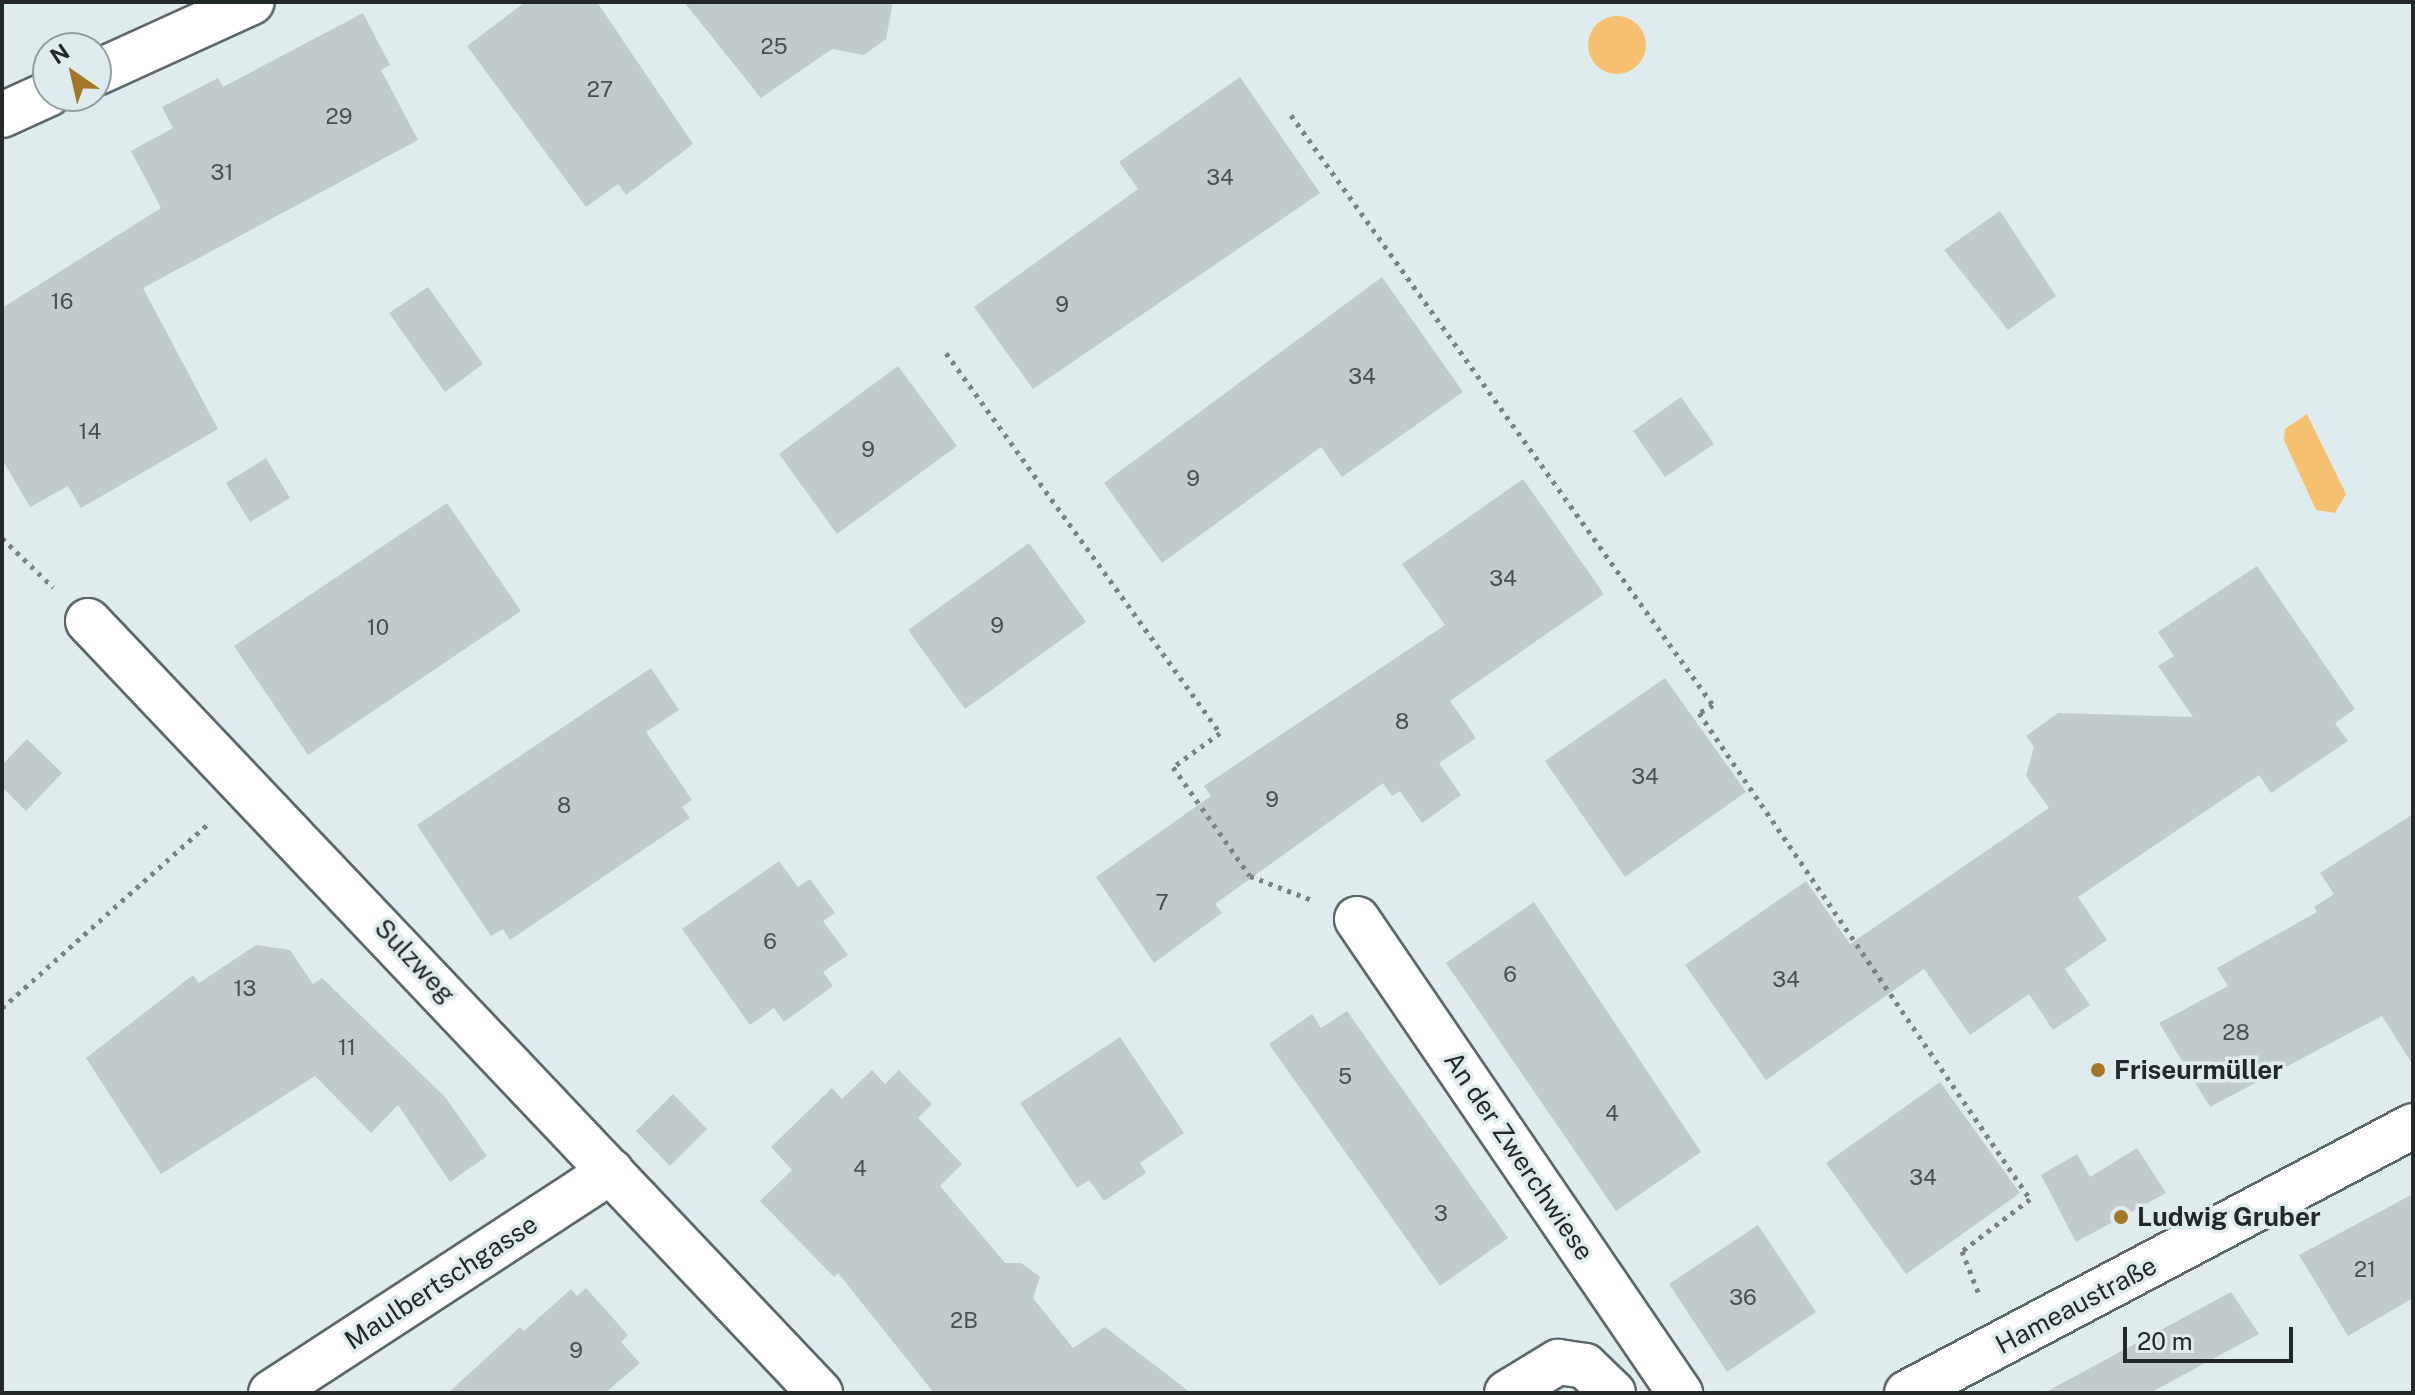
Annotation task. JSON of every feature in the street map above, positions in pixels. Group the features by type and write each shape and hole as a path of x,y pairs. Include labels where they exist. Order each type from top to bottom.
{"street":[{"path":"112,66 252,2"},
{"path":"2,115 32,101"},
{"name":"Sulzweg","path":"88,621 250,786 820,1393"},
{"name":"An der Zwerchwiese","path":"1357,919 1680,1393"},
{"name":"Hameaustraße","path":"1907,1393 2413,1126"},
{"name":"Maulbertschgasse","path":"271,1393 611,1171"},
{"path":"1507,1393 1558,1362 1585,1366 1613,1393"}],"path":[{"path":"1291,115 1713,705 1699,713 2030,1199 1962,1251 1999,1346"},
{"path":"946,353 1220,733 1173,767 1250,876 1357,919"},
{"path":"2,538 88,621"},
{"path":"2,1008 250,786"}],"shaded area":[{"path":"1617,16 1638,24 1646,45 1638,66 1617,74 1596,66 1588,45 1596,24"},
{"path":"2307,414 2346,494 2335,513 2316,510 2284,440 2285,429"}],"building":[{"path":"525,2 597,2 693,144 626,195 618,184 586,207 467,46"},
{"path":"684,2 893,2 886,39 864,55 832,49 761,98"},
{"path":"363,13 390,65 381,70 418,140 143,288 218,429 81,508 68,486 30,507 2,459 2,308 161,208 131,151 173,128 162,107 218,78 223,87"},
{"path":"1240,77 1320,193 1033,389 974,307 1138,189 1119,162"},
{"path":"2000,211 2056,296 2008,330 1944,250"},
{"path":"1382,277 1463,392 1342,477 1321,447 1162,563 1104,483"},
{"path":"428,287 483,364 445,392 389,313"},
{"path":"898,366 957,446 837,534 779,454"},
{"path":"1681,397 1714,444 1665,477 1633,431"},
{"path":"266,458 290,498 250,522 226,483"},
{"path":"1523,479 1604,594 1450,701 1476,738 1439,763 1461,795 1422,823 1400,791 1392,796 1383,783 1215,904 1222,913 1154,963 1096,877 1211,796 1204,786 1445,625 1402,564"},
{"path":"447,503 521,611 308,755 234,646"},
{"path":"1029,543 1086,622 965,709 908,630"},
{"path":"2257,566 2355,709 2335,723 2348,741 2271,793 2259,775 2078,897 2107,940 2065,969 2090,1005 2053,1030 2029,994 1970,1035 1924,969 1766,1080 1685,965 1806,881 1850,944 2049,808 2026,776 2034,747 2026,736 2058,713 2193,717 2158,666 2174,656 2158,632"},
{"path":"651,668 679,710 646,732 692,800 682,807 690,818 510,940 503,929 491,936 417,825"},
{"path":"1665,678 1746,792 1625,877 1545,761"},
{"path":"27,739 62,773 26,811 2,787 2,765"},
{"path":"2413,814 2413,1065 2382,1016 2210,1107 2159,1023 2228,986 2217,968 2317,912 2314,907 2334,894 2320,873"},
{"path":"779,861 798,887 810,879 835,913 823,921 848,955 823,972 833,986 784,1022 774,1008 750,1025 682,929"},
{"path":"1534,902 1701,1152 1616,1211 1446,963"},
{"path":"256,945 290,950 313,984 322,978 445,1097 487,1156 450,1182 398,1105 371,1133 315,1076 161,1174 86,1058 193,975 199,983"},
{"path":"1347,1011 1508,1238 1440,1286 1269,1044 1312,1014 1321,1028"},
{"path":"1120,1037 1184,1133 1140,1163 1146,1173 1104,1201 1089,1180 1077,1188 1020,1103"},
{"path":"872,1070 885,1084 899,1070 932,1104 918,1118 962,1164 940,1186 1005,1263 1021,1263 1040,1277 1033,1298 1073,1348 1105,1327 1191,1393 934,1393 838,1273 834,1277 760,1201 792,1170 771,1147 832,1088 842,1099"},
{"path":"1940,1082 2020,1193 1906,1274 1826,1163"},
{"path":"673,1094 707,1129 670,1166 636,1131"},
{"path":"2137,1148 2166,1193 2076,1242 2041,1175 2077,1154 2090,1177"},
{"path":"2413,1194 2413,1298 2348,1336 2299,1255"},
{"path":"1758,1225 1816,1312 1727,1372 1669,1284"},
{"path":"586,1288 628,1335 621,1342 640,1363 605,1393 448,1393 520,1327 524,1331 571,1289 577,1296"},
{"path":"2231,1292 2259,1334 2150,1393 2044,1393"}],"place":[{"name":"Friseurmüller","path":"2098,1070"},
{"name":"Ludwig Gruber","path":"2121,1217"}]}
